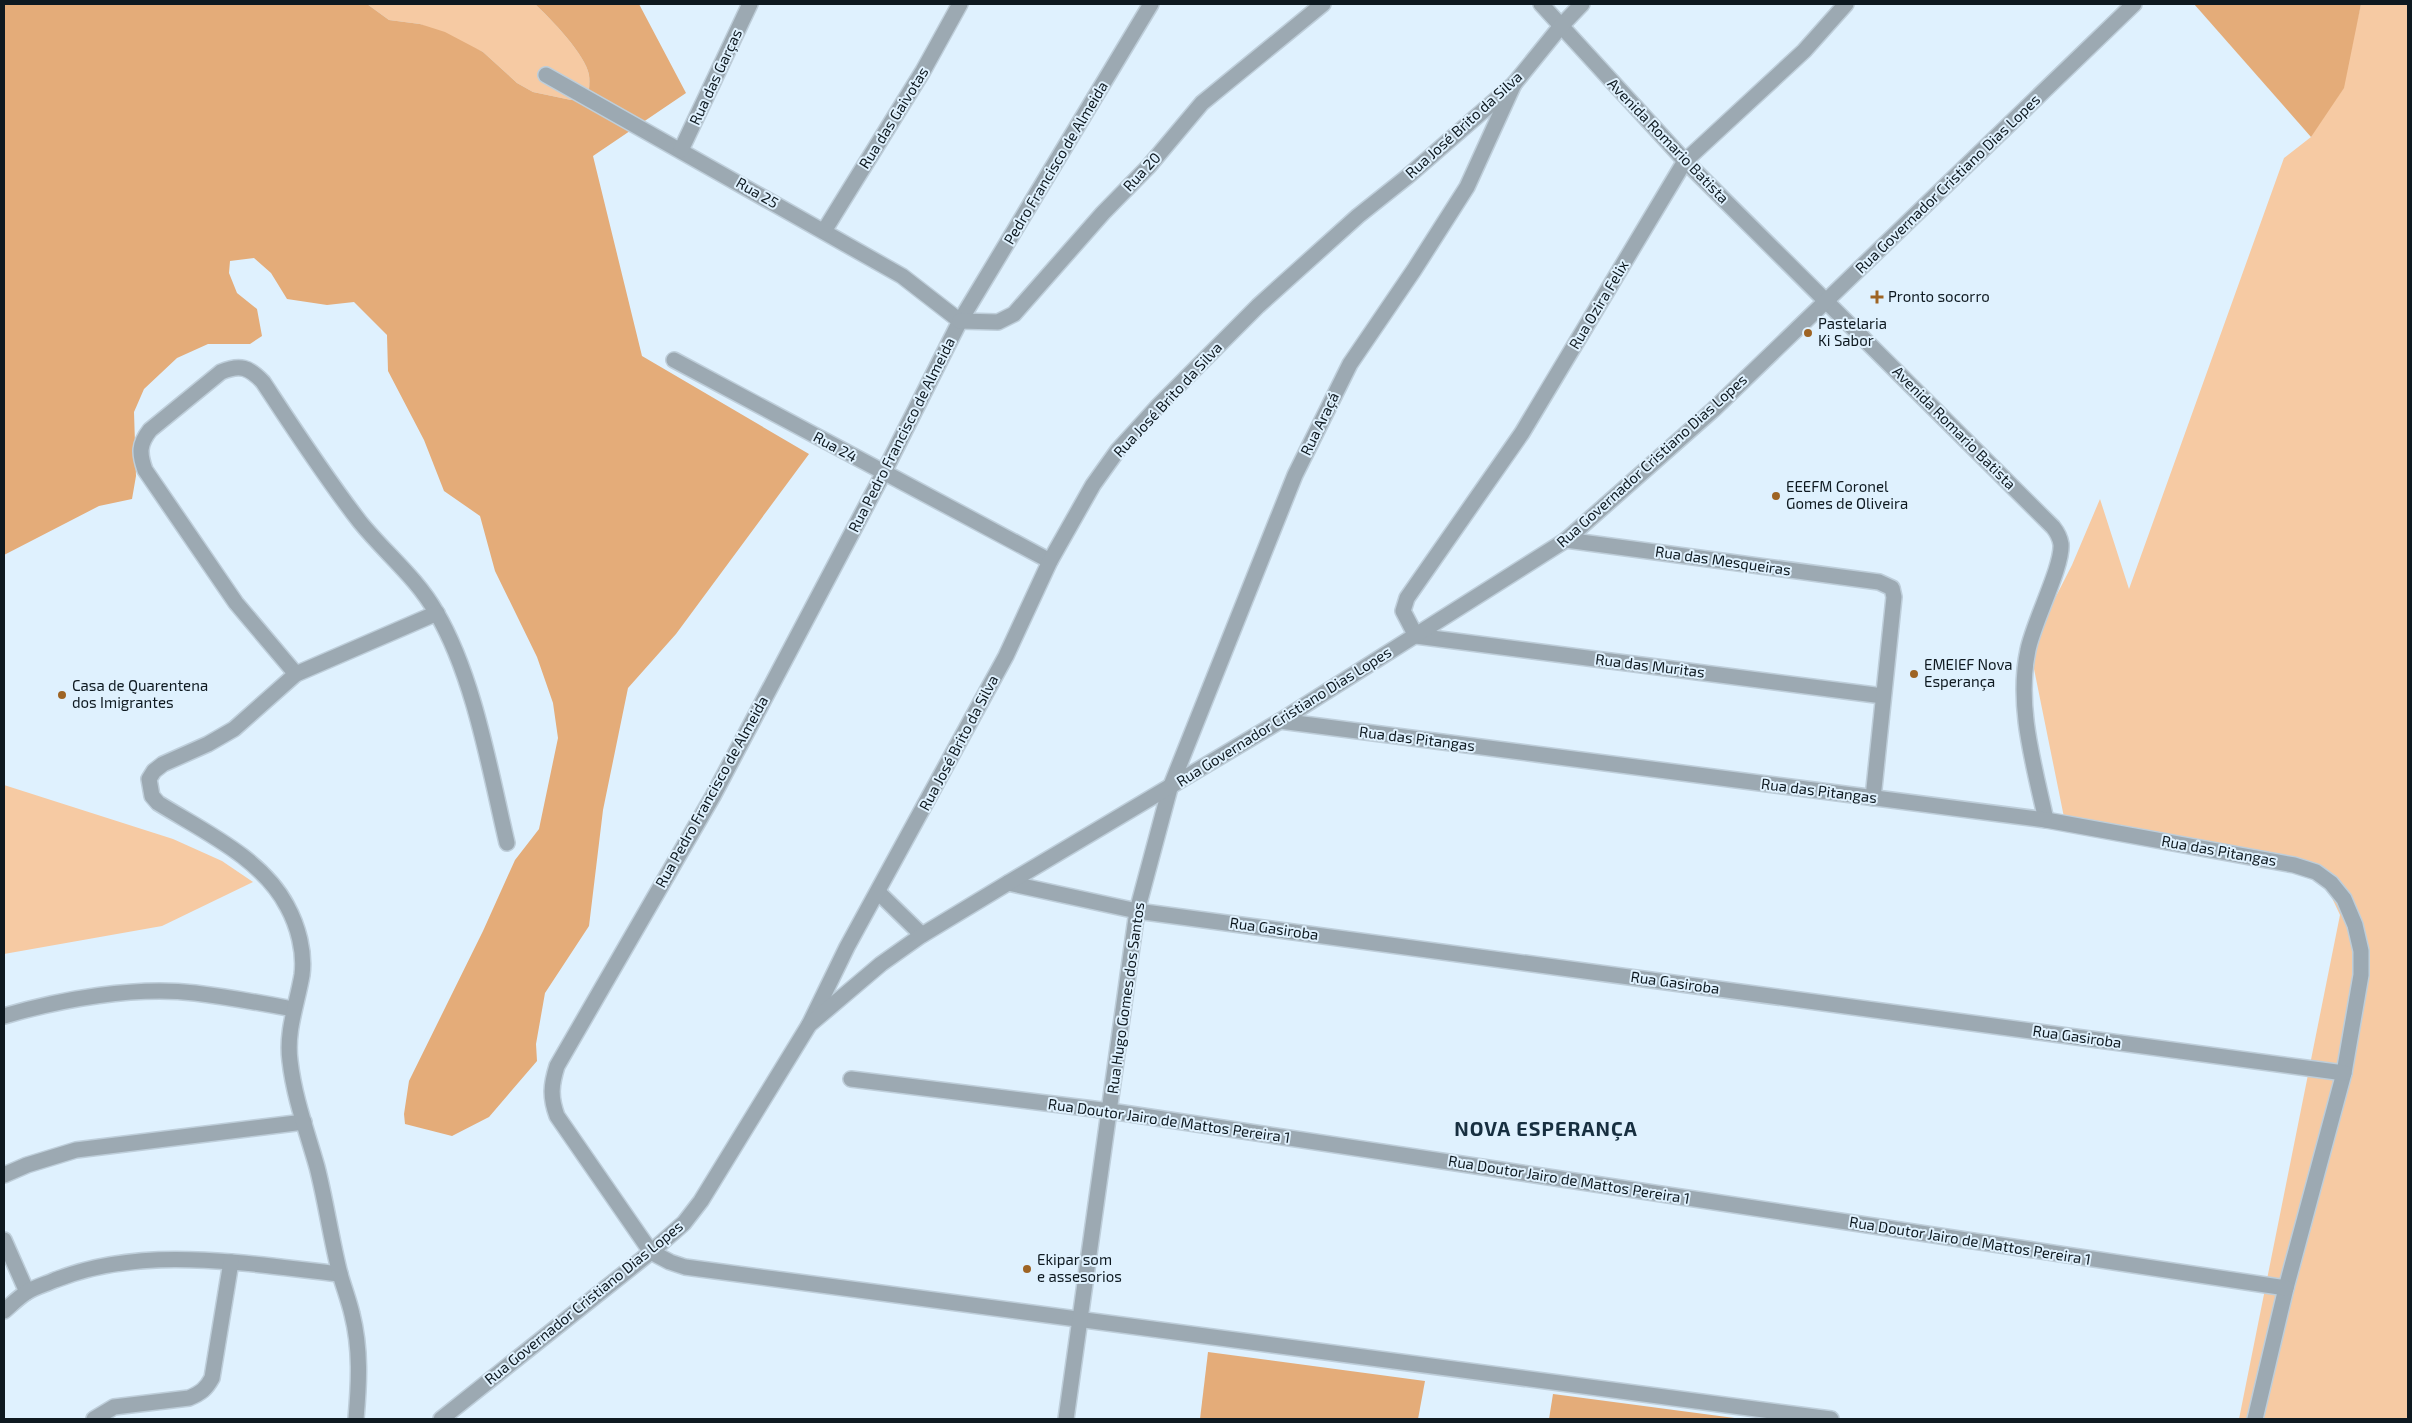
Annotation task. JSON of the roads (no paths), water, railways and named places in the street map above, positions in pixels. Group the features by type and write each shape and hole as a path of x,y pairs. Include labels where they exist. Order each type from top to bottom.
{"street":[{"name":"Rua das Garças","path":"681,150 750,4"},
{"name":"Rua das Gaivotas","path":"824,231 924,71 960,4"},
{"name":"Pedro Francisco de Almeida","path":"960,321 1151,4"},
{"name":"Rua 20","path":"960,321 998,322 1014,314 1097,220 1149,166 1202,103 1323,4"},
{"name":"Avenida Romario Batista","path":"1541,4 1685,161 2053,527 2059,536 2060,557 2040,610 2028,650 2025,697 2030,745 2046,820"},
{"name":"Rua José Brito da Silva","path":"809,1025 847,947 1006,656 1050,561 1094,485 1118,450 1159,405 1258,306 1351,223 1514,84 1561,26 1582,4"},
{"name":"Rua Ozira Felix","path":"1416,636 1403,612 1407,598 1522,433 1685,161 1804,51 1846,4"},
{"name":"Rua Governador Cristiano Dias Lopes","path":"441,1419 652,1252 684,1223 701,1201 809,1025 881,964 922,935 1280,721 1566,540 1713,410 2134,4"},
{"name":"Rua 25","path":"546,75 902,276 960,321"},
{"name":"Rua Araçá","path":"1170,788 1295,475 1350,364 1414,270 1467,187 1514,84"},
{"name":"Rua Pedro Francisco de Almeida","path":"652,1252 557,1116 552,1100 551,1085 557,1066 608,974 713,796 884,474 960,321"},
{"name":"Rua 24","path":"674,360 884,474 1050,561"},
{"path":"296,674 236,603 145,470 140,455 141,442 150,430 221,372 232,367 244,367 253,371 331,484 362,524 410,576 437,613 458,661 471,699 507,843"},
{"name":"Rua das Mesqueiras","path":"1566,540 1879,582 1892,588 1894,597 1883,696"},
{"path":"356,1419 359,1384 358,1349 353,1314 340,1274 317,1169 292,1081 289,1051 293,1009 302,974 302,953 298,931 286,905 271,883 245,859 158,803 148,787 149,779 154,771 163,764 208,744 234,728 296,674 437,613"},
{"name":"Rua das Muritas","path":"1416,636 1883,696"},
{"path":"1873,798 1883,696"},
{"name":"Rua das Pitangas","path":"1280,721 2046,820 2294,865 2316,872 2331,883 2344,899 2356,926 2361,951 2361,975 2344,1073 2286,1288 2255,1419"},
{"name":"Rua Hugo Gomes dos Santos","path":"1066,1419 1137,911 1170,788"},
{"name":"Rua Gasiroba","path":"1008,883 1137,911 2344,1073"},
{"path":"878,892 922,935"},
{"path":"4,1016 41,1005 120,993 194,993 293,1009"},
{"name":"Rua Doutor Jairo de Mattos Pereira 1","path":"851,1079 1110,1111 2286,1288"},
{"path":"4,1176 26,1165 76,1150 304,1122"},
{"path":"4,1240 27,1292"},
{"path":"652,1252 670,1262 700,1270 1080,1318 1831,1419"},
{"path":"4,1311 27,1292 80,1270 126,1261 231,1262 340,1274"},
{"path":"94,1419 114,1407 189,1398 200,1394 207,1388 212,1378 231,1262"}],"place":[{"name":"Pronto socorro","path":"1877,297"},
{"name":"Pastelaria Ki Sabor","path":"1808,333"},
{"name":"EEEFM Coronel Gomes de Oliveira","path":"1776,496"},
{"name":"EMEIEF Nova Esperança","path":"1914,674"},
{"name":"Casa de Quarentena dos Imigrantes","path":"62,695"},
{"name":"Ekipar som e assesorios","path":"1027,1269"}],"district":[{"name":"NOVA ESPERANÇA","path":"1546,1129"}]}
